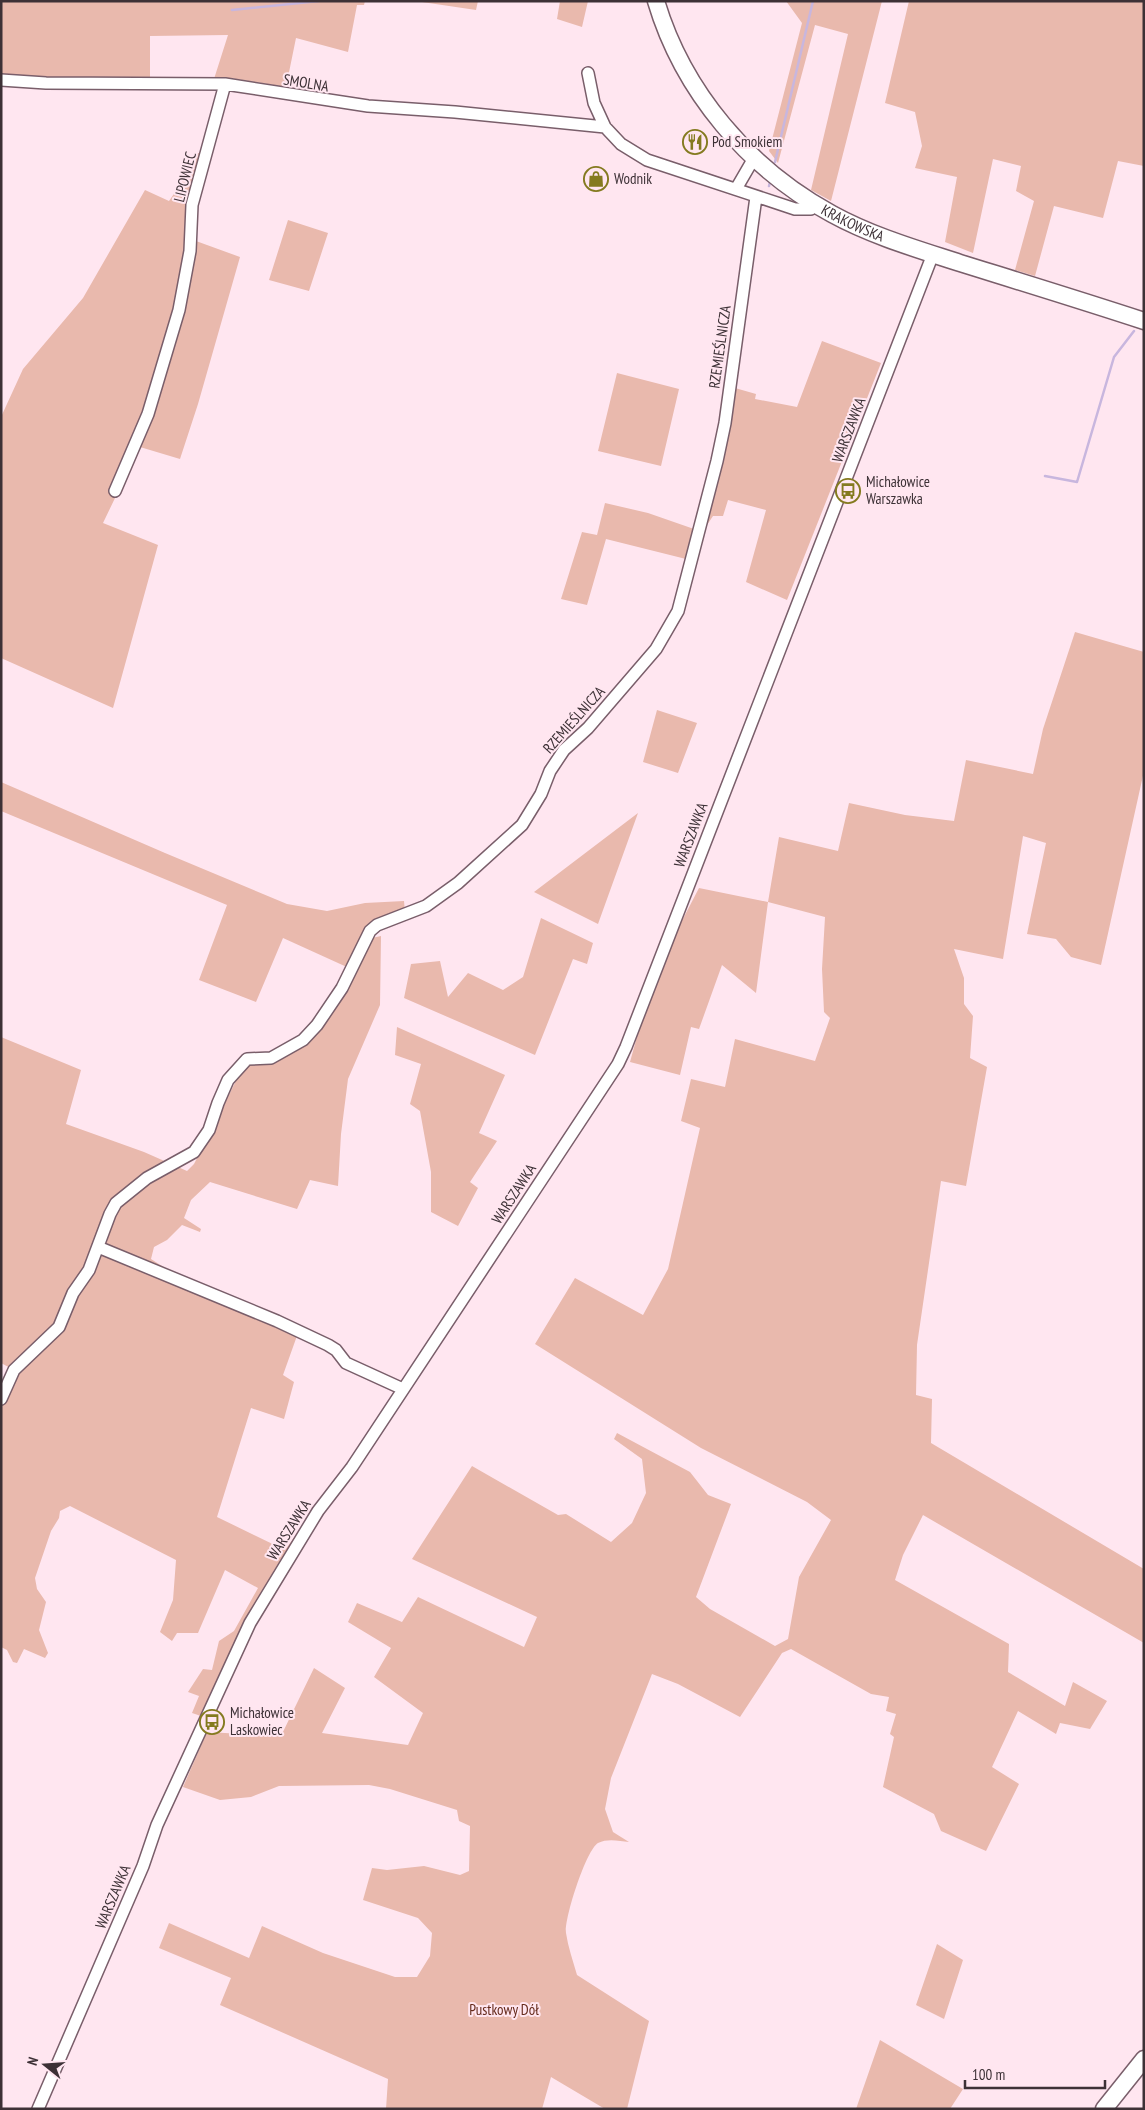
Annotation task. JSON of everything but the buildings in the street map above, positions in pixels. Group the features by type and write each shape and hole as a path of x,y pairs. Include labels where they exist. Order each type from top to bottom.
{"main road":[{"name":"KRAKOWSKA","path":"656,1 669,38 696,89 721,123 754,158 784,183 814,204 866,230 932,254 1144,321"},
{"path":"1104,2109 1144,2059"}],"street":[{"path":"588,73 594,104 605,127 621,144 647,160 795,209 811,209 814,204"},
{"name":"SMOLNA","path":"1,80 46,83 225,84 368,106 455,112 605,127"},
{"name":"LIPOWIEC","path":"115,491 148,414 179,310 190,251 192,205 225,84"},
{"path":"736,189 754,158"},
{"name":"RZEMIEŚLNICZA","path":"1,1399 14,1370 59,1327 73,1293 89,1270 116,1203 147,1178 194,1152 209,1130 228,1080 248,1059 271,1058 303,1040 317,1025 342,988 370,931 377,925 426,906 458,883 522,826 541,794 550,771 564,750 588,728 656,649 678,611 721,442 756,197"},
{"name":"WARSZAWKA","path":"38,2109 143,1866 157,1824 247,1630 318,1511 352,1467 618,1064 932,254"},
{"path":"98,1247 202,1289 302,1333 336,1350 346,1363 403,1389"}],"green space":[{"path":"1,1 365,1 364,5 357,5 348,52 296,38 286,87 230,78 214,79 228,35 150,36 150,78 44,78 1,74"},
{"path":"422,1 478,1 476,10 422,2"},
{"path":"560,1 588,1 582,27 557,19"},
{"path":"786,1 882,1 831,201 811,190 848,34 815,25 778,163 769,151 802,23"},
{"path":"909,1 1144,1 1144,166 1118,161 1103,218 1054,206 1035,276 1015,270 1034,201 1016,191 1021,166 993,159 973,253 945,242 957,177 915,168 922,146 915,112 885,103"},
{"path":"198,153 203,153 179,297 145,411 110,493 116,496 103,523 158,545 113,708 1,658 1,417 23,369 83,298 145,190 169,201 189,172"},
{"path":"288,220 328,233 309,291 269,280"},
{"path":"196,241 240,257 198,404 180,459 140,447 151,416"},
{"path":"822,341 881,363 787,600 746,582 766,510 728,500 723,516 713,516 703,531 735,388 756,394 755,399 797,407"},
{"path":"617,373 679,389 661,466 598,451"},
{"path":"605,503 648,513 694,529 686,559 606,539 587,605 561,599 582,532 597,535"},
{"name":"Pustkowy Dół","path":"1075,632 1144,652 1144,771 1101,965 1071,957 1056,939 1027,934 1046,843 1023,836 1003,959 954,949 964,978 964,1004 973,1016 970,1058 987,1067 966,1186 941,1181 917,1345 916,1395 932,1399 931,1443 1144,1569 1144,1643 923,1515 903,1555 895,1580 1009,1644 1008,1672 1065,1706 1073,1682 1107,1701 1090,1729 1060,1723 1056,1734 1018,1711 992,1767 1019,1784 986,1851 941,1831 934,1814 883,1787 894,1737 890,1734 896,1714 886,1711 889,1697 871,1694 791,1649 782,1653 740,1717 678,1684 652,1674 611,1778 605,1809 613,1832 629,1842 606,1841 598,1843 593,1848 577,1885 566,1925 568,1944 577,1975 649,2021 627,2109 605,2109 551,2077 542,2109 386,2109 388,2079 220,2005 231,1978 159,1948 169,1923 249,1958 262,1926 323,1953 395,1977 417,1977 430,1956 432,1933 418,1918 363,1900 372,1868 387,1870 424,1866 460,1875 469,1871 470,1826 459,1821 457,1810 390,1789 369,1785 279,1786 251,1797 220,1800 183,1787 207,1732 281,1736 314,1668 345,1688 322,1733 408,1745 423,1713 374,1677 391,1648 348,1622 357,1603 402,1622 418,1597 524,1647 537,1617 412,1559 472,1466 558,1515 566,1514 611,1542 632,1523 646,1493 642,1459 614,1439 617,1433 690,1472 708,1495 731,1504 696,1597 710,1609 775,1646 788,1639 799,1577 831,1520 807,1502 701,1448 535,1344 575,1278 643,1315 668,1269 700,1128 681,1121 691,1079 725,1087 735,1039 815,1061 830,1018 824,1012 822,969 825,917 768,902 779,837 838,851 849,803 905,815 954,821 966,760 1033,774 1043,729"},
{"path":"657,710 697,723 678,773 643,762"},
{"path":"1,782 287,904 327,911 365,903 404,901 405,912 376,923 349,968 283,938 256,1002 199,980 227,905 1,811"},
{"path":"638,813 598,924 534,892"},
{"path":"699,888 768,902 756,993 722,965 699,1029 691,1027 680,1075 630,1062 643,1015 673,938"},
{"path":"541,918 593,943 587,964 573,959 535,1055 404,998 411,964 440,961 448,997 468,973 503,990 523,977"},
{"path":"381,936 380,1005 348,1079 341,1134 338,1186 310,1180 297,1209 210,1182 191,1200 184,1218 201,1229 200,1232 182,1225 167,1240 154,1247 151,1259 165,1268 165,1276 298,1333 283,1375 294,1382 284,1419 251,1408 217,1517 285,1550 323,1498 243,1632 201,1716 192,1713 199,1696 188,1692 203,1669 212,1670 219,1641 234,1631 258,1588 225,1570 198,1633 177,1633 172,1641 160,1632 173,1600 176,1560 70,1506 60,1511 59,1518 51,1531 35,1578 37,1589 46,1602 39,1630 48,1653 45,1658 24,1649 17,1663 13,1662 7,1650 1,1647 1,1397 14,1370 1,1363 1,1037 81,1070 66,1124 144,1152 187,1171 194,1164 245,1063 306,1043 372,938"},
{"path":"397,1027 505,1075 479,1133 497,1141 470,1182 478,1188 458,1226 431,1212 431,1172 420,1111 410,1104 421,1064 395,1055"},
{"path":"937,1944 963,1960 944,2019 916,2005"},
{"path":"880,2040 963,2089 950,2109 856,2109"}],"waterway":[{"path":"232,10 319,1"},
{"path":"775,162 813,1"},
{"path":"769,186 770,182"},
{"path":"1045,476 1077,482 1114,357 1134,331"}],"place":[{"name":"Pod Smokiem","path":"695,142"},
{"name":"Wodnik","path":"596,179"},
{"name":"Michałowice Warszawka","path":"848,491"},
{"name":"Michałowice Laskowiec","path":"212,1722"}]}
